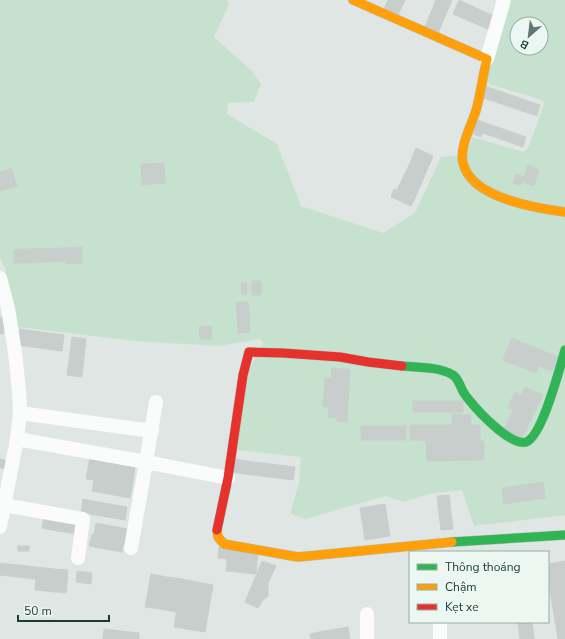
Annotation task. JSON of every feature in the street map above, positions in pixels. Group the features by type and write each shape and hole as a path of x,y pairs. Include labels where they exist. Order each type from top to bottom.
{"street":[{"path":"353,0 487,59"},
{"path":"504,0 487,59 477,108 463,152 463,164 472,180 500,198 544,210 565,212"},
{"path":"0,278 8,308 15,352 20,413 17,439 0,527"},
{"path":"565,350 544,416 532,440 526,442 519,442 502,432 484,417 467,397 456,378 452,374 443,370 368,362 340,357 249,352 242,382 228,478 217,530 218,537 224,544 298,557 439,543 565,535"},
{"path":"132,548 156,402"},
{"path":"20,413 152,431"},
{"path":"17,439 228,478"},
{"path":"4,505 83,519 78,558"},
{"path":"367,614 367,639"},
{"path":"440,623 440,639"}],"green space":[{"path":"0,0 227,0 229,5 214,37 252,71 261,84 254,102 228,103 227,114 277,144 301,206 383,233 415,213 441,157 467,155 472,137 524,152 529,146 544,104 542,100 489,84 486,78 507,0 565,0 565,515 474,526 462,490 428,494 405,502 385,496 305,519 290,513 299,483 301,457 237,450 247,373 263,344 261,339 218,346 135,341 18,327 15,323 5,268 0,258"}],"building":[{"path":"388,0 405,0 398,15 384,9"},
{"path":"436,0 452,0 438,33 425,27"},
{"path":"459,0 489,14 483,27 453,14"},
{"path":"489,14 496,16 490,30 483,27"},
{"path":"485,86 540,105 537,116 481,97"},
{"path":"475,119 486,123 481,137 470,133"},
{"path":"486,123 526,137 523,147 483,133"},
{"path":"416,148 433,156 428,168 411,161"},
{"path":"411,161 428,168 415,198 397,190"},
{"path":"164,163 165,183 142,185 141,164"},
{"path":"528,165 539,170 534,186 522,182"},
{"path":"11,168 17,186 0,191 0,172"},
{"path":"516,174 524,177 521,185 513,183"},
{"path":"394,189 415,198 411,206 391,197"},
{"path":"82,247 82,263 66,264 66,248"},
{"path":"66,248 66,261 25,263 24,249"},
{"path":"24,249 25,263 14,263 14,250"},
{"path":"252,281 261,281 261,295 252,295"},
{"path":"241,283 247,283 247,294 242,294"},
{"path":"236,302 248,302 249,310 237,311"},
{"path":"249,310 250,332 238,333 237,311"},
{"path":"0,317 6,319 3,334 0,333"},
{"path":"211,326 212,339 200,339 199,327"},
{"path":"19,329 64,335 62,351 17,345"},
{"path":"72,337 86,339 82,377 67,375"},
{"path":"512,338 558,357 552,371 506,352"},
{"path":"506,352 539,366 536,373 502,360"},
{"path":"332,368 341,369 340,378 331,378"},
{"path":"341,369 350,369 347,422 337,421"},
{"path":"325,377 331,378 329,407 323,407"},
{"path":"331,378 340,378 338,408 329,407"},
{"path":"525,387 543,395 522,438 504,429 513,410 507,408 515,392 521,395"},
{"path":"413,401 463,401 463,412 413,412"},
{"path":"329,407 338,408 337,418 328,417"},
{"path":"452,414 471,415 471,425 452,425"},
{"path":"410,425 480,425 480,441 410,440"},
{"path":"361,426 406,426 406,440 361,440"},
{"path":"484,441 484,460 427,461 426,442"},
{"path":"90,457 98,458 94,480 86,479"},
{"path":"98,458 108,460 105,482 94,480"},
{"path":"0,459 7,461 5,469 0,468"},
{"path":"236,459 246,461 244,474 234,472"},
{"path":"108,460 135,465 134,475 107,471"},
{"path":"246,461 295,467 293,480 244,474"},
{"path":"107,471 134,475 132,487 105,482"},
{"path":"94,480 105,482 103,493 92,491"},
{"path":"105,482 132,487 130,498 103,493"},
{"path":"543,482 545,498 504,504 502,488"},
{"path":"449,495 453,529 441,530 437,496"},
{"path":"83,499 92,501 90,514 81,512"},
{"path":"92,501 127,507 125,520 90,514"},
{"path":"385,504 390,536 377,538 373,506"},
{"path":"373,506 377,538 365,540 360,508"},
{"path":"44,517 59,520 57,531 42,528"},
{"path":"59,520 80,524 78,534 57,531"},
{"path":"96,523 127,529 125,540 94,535"},
{"path":"92,534 125,540 122,552 89,546"},
{"path":"18,546 29,546 29,551 18,551"},
{"path":"219,547 258,551 256,574 226,571 227,559 218,558"},
{"path":"262,561 276,566 268,583 268,596 262,601 258,608 245,602"},
{"path":"565,561 565,639 558,639 549,584 549,564"},
{"path":"0,563 18,565 17,577 0,575"},
{"path":"18,565 54,569 52,581 17,577"},
{"path":"54,569 68,570 67,582 52,581"},
{"path":"77,571 92,573 91,584 76,582"},
{"path":"151,574 167,577 161,609 145,607"},
{"path":"167,577 182,579 176,612 161,609"},
{"path":"36,579 67,582 66,593 35,590"},
{"path":"182,579 213,585 205,632 174,627"},
{"path":"518,623 532,623 533,630 519,631"},
{"path":"348,627 350,639 321,639 319,632"},
{"path":"104,629 139,633 139,639 103,639"},
{"path":"533,630 534,639 520,639 519,631"},
{"path":"319,632 321,639 311,639 310,634"}],"traffic: fast":[{"path":"402,366 442,370 453,375 468,398 491,424 513,440 526,442 532,437 544,415 555,385 565,350"},
{"path":"452,542 565,535"}],"traffic: slow":[{"path":"353,0 487,59 477,107 463,149 463,163 468,175 478,185 491,193 506,199 538,208 565,212"},
{"path":"217,530 218,537 224,544 298,557 452,542"}],"traffic: jam":[{"path":"217,530 228,478 243,375 249,352 340,357 402,366"}]}
